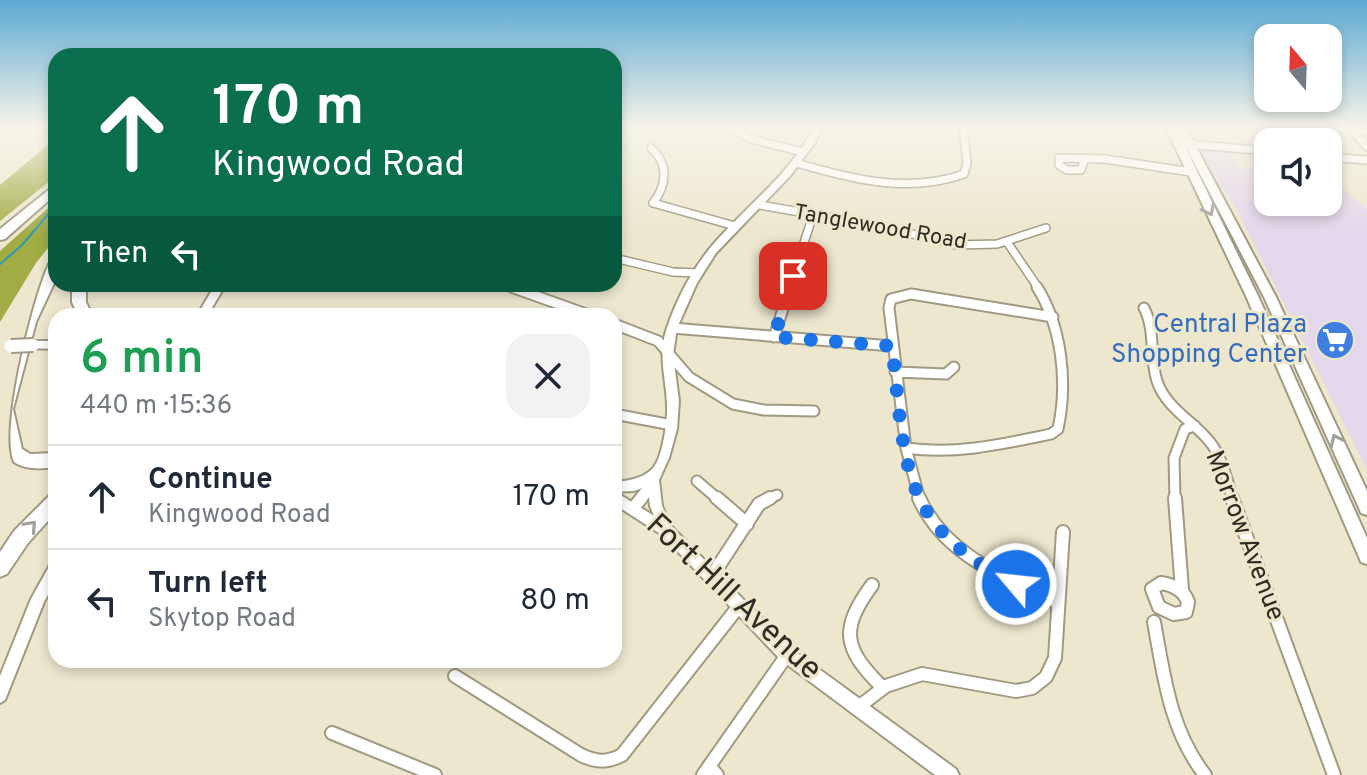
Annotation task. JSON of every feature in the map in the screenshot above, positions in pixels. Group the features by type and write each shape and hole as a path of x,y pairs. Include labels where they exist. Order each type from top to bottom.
{"highway":[{"path":"0,229 48,193"},
{"path":"0,236 48,194"},
{"path":"0,424 29,322 48,281"},
{"path":"7,395 8,438 12,450 29,461 48,460"},
{"path":"0,568 21,537 48,508"}],"main road":[{"path":"1189,162 1241,272 1367,557"},
{"path":"1194,162 1258,274 1366,507"},
{"path":"6,346 48,345"},
{"name":"Fort Hill Avenue","path":"622,501 667,531 787,655 950,775"}],"street":[{"path":"661,162 665,177 663,189 653,203 735,226"},
{"path":"633,507 655,476 672,425 667,351 672,328 699,273 717,245 760,205 796,163 856,179 915,184 943,182 964,174 967,162"},
{"path":"1117,162 1191,172"},
{"name":"Tanglewood Road","path":"760,205 880,226 956,245 1007,242 1046,228"},
{"path":"774,337 813,215"},
{"path":"906,448 941,452 962,450 1029,439 1051,434 1058,429 1061,365 1053,317 1040,289 1007,242"},
{"path":"622,260 673,272 699,273"},
{"path":"1241,272 1258,274"},
{"path":"524,292 570,308"},
{"path":"1053,317 904,294 889,303 901,415 918,500 935,527 953,546 992,572 1057,602"},
{"name":"Morrow Avenue","path":"1144,308 1150,320 1157,382 1168,400 1195,426 1218,455 1242,529 1334,775"},
{"path":"622,327 650,337 689,377 733,404 764,410 814,411"},
{"path":"672,328 892,346"},
{"path":"895,372 946,374 954,367"},
{"path":"1285,372 1306,375"},
{"path":"622,416 672,425"},
{"path":"1182,590 1174,458 1185,429 1195,426"},
{"path":"622,487 634,486 655,476"},
{"path":"655,476 656,506 667,531"},
{"path":"697,481 747,524"},
{"path":"712,576 759,504 777,495"},
{"path":"1340,497 1366,507"},
{"path":"857,708 881,686 920,674 951,677 993,689 1030,688 1051,670 1055,658 1063,532"},
{"path":"0,695 48,581"},
{"path":"872,585 848,623 849,647 861,668 881,686"},
{"path":"455,676 581,755 597,763 609,764 622,755 739,606"},
{"path":"1154,622 1176,726 1188,753 1205,775"},
{"path":"710,772 787,655"},
{"path":"332,733 435,775"}],"shaded area":[{"name":"Central Plaza Shopping Center","path":"1206,162 1235,162 1239,168 1254,169 1254,216 1342,216 1342,187 1367,210 1367,469 1237,210"}],"green space":[{"path":"27,162 48,162 48,182 0,221 0,185"},
{"path":"48,208 48,248 0,322 0,251"}],"waterway":[{"path":"0,264 22,245 48,214"}],"place":[{"name":"Central Plaza Shopping Center","path":"1335,340"}],"route":[{"path":"793,276 774,337 892,346 906,448 918,500 935,527 953,546 1016,584"}]}
